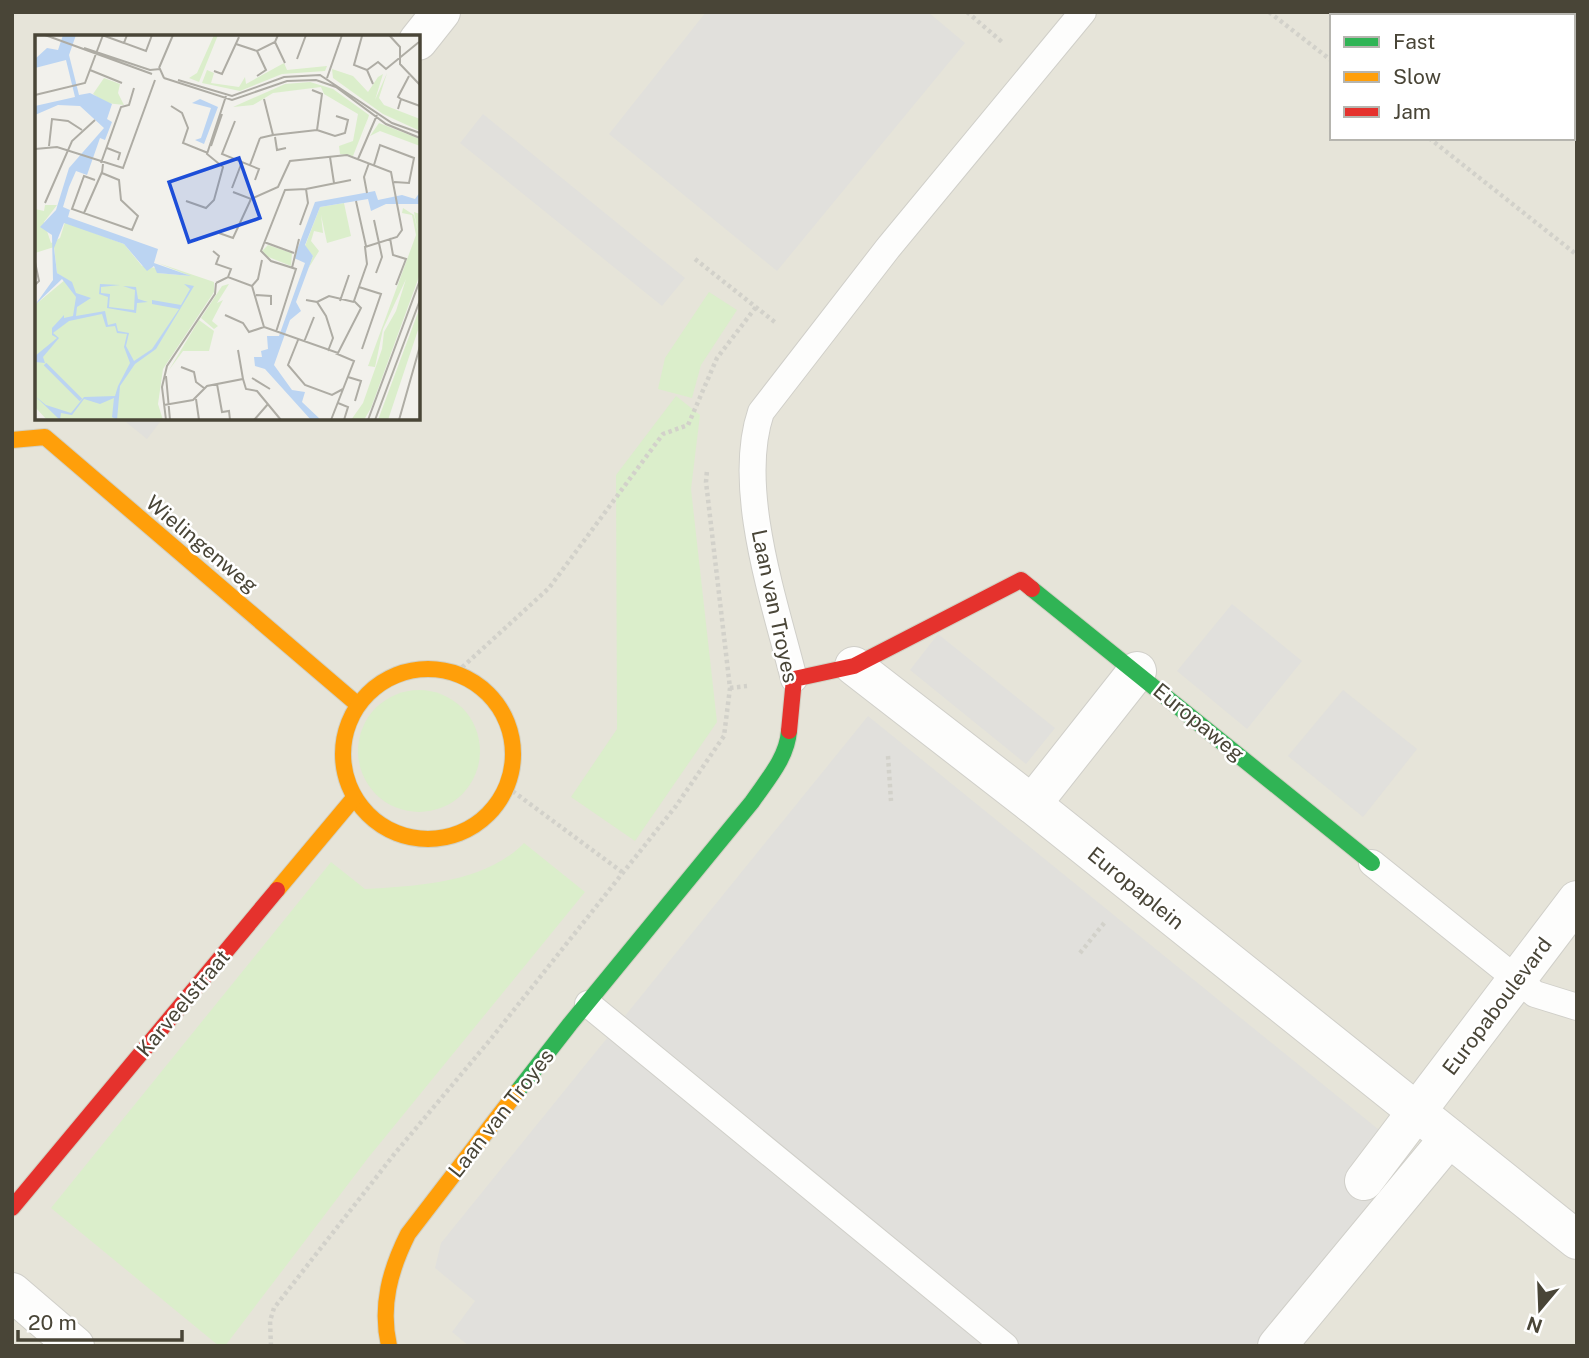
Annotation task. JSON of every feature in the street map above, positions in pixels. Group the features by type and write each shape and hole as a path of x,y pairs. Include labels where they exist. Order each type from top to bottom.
{"street":[{"path":"420,38 441,12"},
{"name":"Wielingenweg","path":"39,432 357,704"},
{"name":"Europaweg","path":"794,679 854,666 1021,580 1373,863"},
{"name":"Europaplein","path":"854,666 1032,804 1416,1111"},
{"path":"429,667 457,672 481,686 500,707 512,733 514,761 507,788 493,811 472,828 447,838 420,839 395,833 372,818 354,798 345,775 342,751 346,726 357,704 377,685 401,672 429,667"},
{"path":"1032,804 1137,671"},
{"name":"Laan van Troyes","path":"389,1346 385,1308 389,1275 408,1234 588,1004 752,802 775,769 788,743 794,679"},
{"name":"Karveelstraat","path":"12,1208 354,798"},
{"name":"Europaboulevard","path":"1364,1181 1577,900"},
{"path":"1416,1111 1577,1240"},
{"path":"1278,1346 1448,1138"},
{"path":"12,1293 75,1346"}],"lane":[{"name":"Laan van Troyes","path":"794,679 764,561 756,511 752,453 754,432 761,412 888,248 1083,12"},
{"name":"Europaweg","path":"1373,863 1535,994 1577,1007"},
{"path":"588,1004 1005,1346"}],"path":[{"path":"967,12 1002,42"},
{"path":"1269,12 1330,59"},
{"path":"1432,140 1577,255"},
{"path":"695,260 776,323"},
{"path":"457,672 549,588 663,434 688,425 717,358 755,307"},
{"path":"878,747 888,755 891,801"},
{"path":"271,1346 270,1321 274,1308 396,1152 622,873 507,788"}],"shaded area":[{"path":"12,12 1577,12 1577,1346 12,1346"},
{"path":"706,12 928,12 965,43 777,271 609,134"},
{"path":"483,114 685,278 662,306 460,143"},
{"path":"123,420 161,420 147,439"},
{"path":"1232,604 1302,661 1247,729 1177,671"},
{"path":"938,634 1055,728 1026,764 910,670"},
{"path":"1343,690 1417,749 1363,817 1288,756"},
{"path":"868,716 1410,1155 1254,1346 469,1346 452,1332 475,1301 435,1268 441,1243"}],"green space":[{"path":"709,292 737,310 701,365 692,398 658,389 665,358"},
{"path":"676,396 700,415 691,489 717,722 635,841 571,797 617,729 616,475"},
{"path":"419,690 442,694 462,708 476,728 480,751 476,774 462,794 442,808 419,812 396,808 376,794 362,774 358,751 362,728 376,708 396,694"},
{"path":"524,843 585,892 368,1158 225,1346 219,1346 51,1208 331,862 365,889 428,884 490,867"}],"traffic: fast":[{"path":"1032,589 1372,863"},
{"path":"517,1092 752,802 780,760 789,731"}],"traffic: slow":[{"path":"12,440 45,437 357,704"},
{"path":"428,669 461,675 488,694 507,721 513,754 507,787 488,814 461,833 428,839 395,833 368,814 349,787 343,754 349,721 368,694 395,675 428,669"},
{"path":"277,890 354,798"},
{"path":"389,1346 386,1331 388,1288 408,1234 517,1092"}],"traffic: jam":[{"path":"789,731 794,679 854,666 1021,580 1032,589"},
{"path":"12,1208 277,890"}]}
